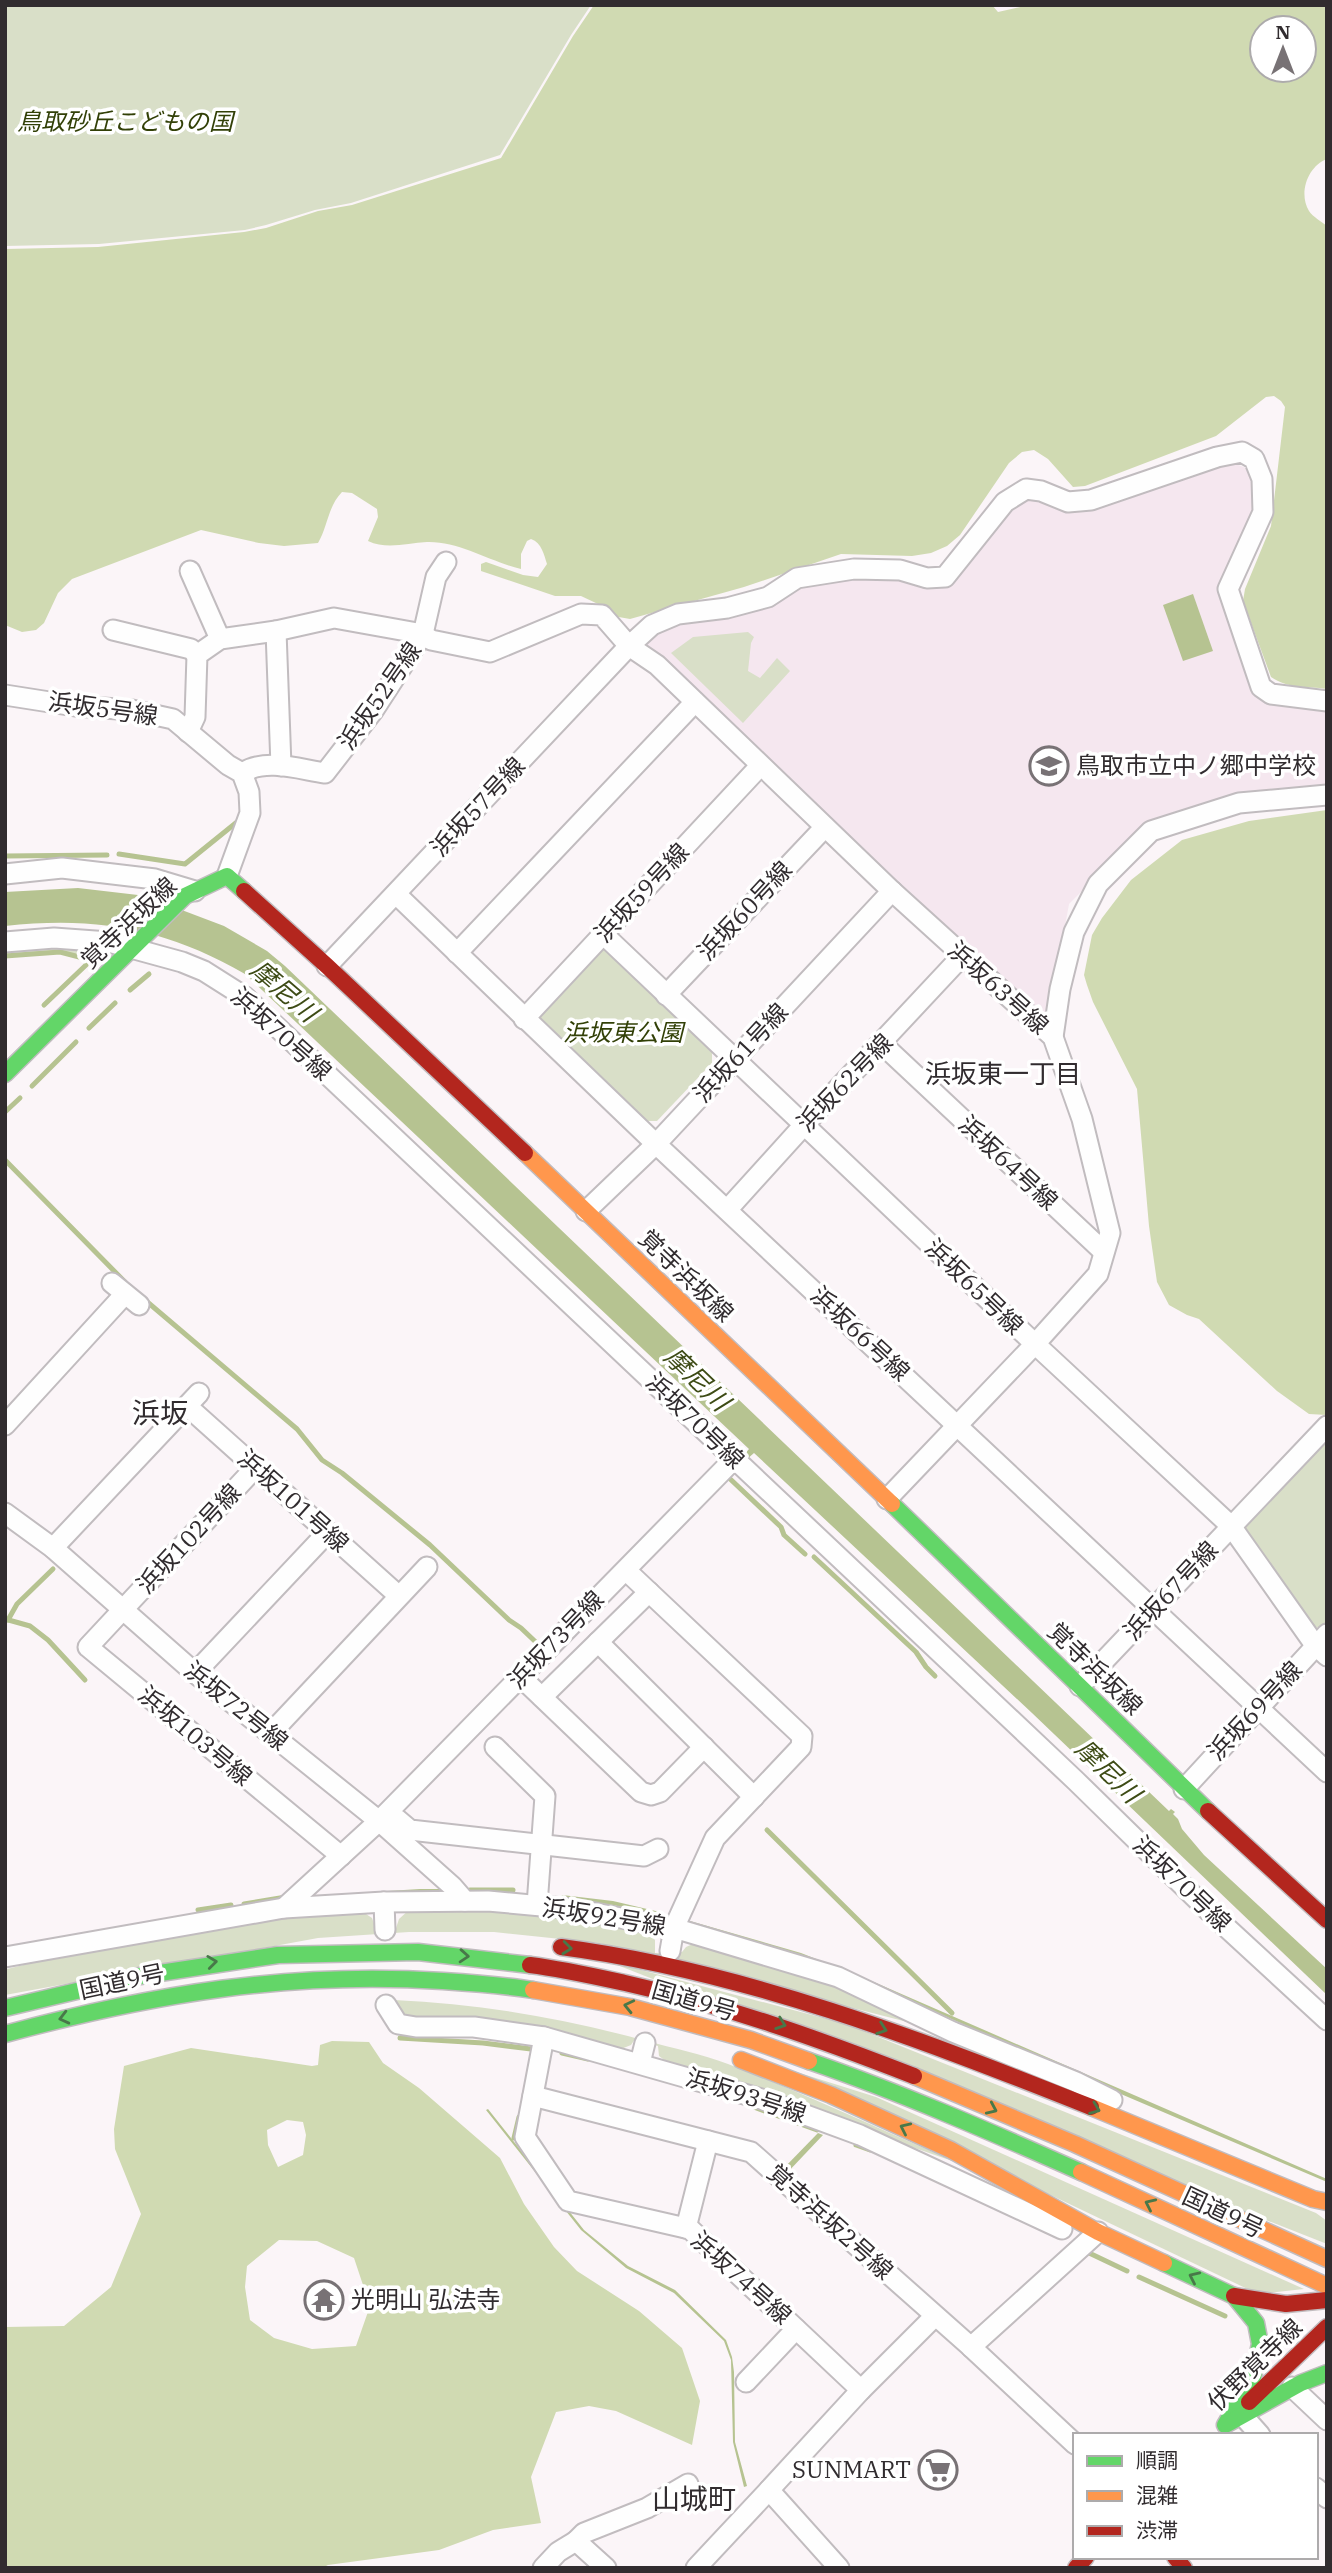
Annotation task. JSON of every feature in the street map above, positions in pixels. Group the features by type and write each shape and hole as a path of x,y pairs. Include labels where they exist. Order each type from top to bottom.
{"main road":[{"name":"覚寺浜坂線","path":"5,1074 190,894 227,876 327,966 887,1499 1184,1789 1327,1920"},
{"path":"279,1955 376,1943 477,1942"},
{"path":"551,1946 669,1965 774,1994 933,2047 1320,2200 1327,2210"},
{"name":"国道9号","path":"5,2008 163,1969 279,1955 402,1953 515,1961 617,1979 715,2003 812,2035 905,2071 1327,2259"},
{"name":"国道9号","path":"5,2034 177,1993 282,1980 382,1977 481,1982 575,1995 671,2017 794,2055 928,2105 1136,2197 1327,2286"},
{"path":"282,1980 486,1998 580,2015"},
{"path":"723,2055 798,2082 900,2126 993,2172 1098,2232 1234,2296 1286,2304 1327,2300"},
{"path":"1220,2430 1253,2377 1260,2344 1256,2323 1234,2296"},
{"name":"伏野覚寺線","path":"1220,2430 1327,2327"},
{"path":"1220,2430 1292,2387 1327,2373"}],"street":[{"name":"浜坂57号線","path":"327,966 629,646 652,625 678,614 727,608 768,597 797,578 854,569 900,570 927,578 945,577 1005,502 1026,489 1041,491 1068,502 1091,500 1217,457 1242,452 1254,459 1262,479 1263,512 1228,589 1261,687 1272,694 1327,701"},
{"path":"424,634 436,577 446,562"},
{"path":"190,570 220,639"},
{"name":"浜坂63号線","path":"424,634 431,640 490,652 581,614 602,615 629,646 657,665 892,891 1053,1037 1082,1119 1110,1233 1098,1274 887,1499"},
{"name":"浜坂52号線","path":"197,655 220,639 276,631 334,618 424,634 373,711 325,773 281,766 253,766 242,773"},
{"path":"113,630 191,649 197,655 195,717 188,732"},
{"path":"276,631 281,766"},
{"name":"浜坂5号線","path":"5,695 75,706 132,710 173,719 228,765 242,773"},
{"path":"457,953 695,702"},
{"name":"浜坂59号線","path":"524,1019 760,766"},
{"path":"227,876 250,813 249,792 242,773"},
{"path":"1053,1037 1060,989 1074,932 1098,884 1152,831 1239,803 1327,795"},
{"name":"浜坂60号線","path":"666,995 825,827"},
{"path":"5,874 62,868 155,879 190,894"},
{"name":"浜坂61号線","path":"586,1212 656,1144 892,891"},
{"name":"浜坂66号線","path":"396,894 656,1144 1327,1772"},
{"name":"浜坂65号線","path":"603,934 1231,1526 1323,1645"},
{"name":"浜坂70号線","path":"5,942 54,938 139,944 204,971 245,997 1327,2020"},
{"name":"浜坂62号線","path":"727,1210 963,956"},
{"name":"浜坂64号線","path":"882,1044 1104,1252"},
{"path":"5,1425 125,1294"},
{"name":"浜坂101号線","path":"53,1548 193,1400 255,1468 399,1596"},
{"name":"浜坂67号線","path":"1080,1686 1327,1426"},
{"name":"浜坂73号線","path":"284,1908 341,1856 388,1820 734,1459"},
{"name":"浜坂102号線","path":"122,1610 255,1468"},
{"name":"浜坂72号線","path":"5,1513 53,1548 195,1673 270,1734 388,1820 465,1901"},
{"path":"195,1673 328,1532"},
{"path":"270,1734 427,1567"},
{"path":"632,1576 802,1736 801,1747 715,1838 674,1928 670,1951"},
{"path":"649,1592 598,1642 535,1691 641,1793 650,1796 660,1792 704,1747"},
{"name":"浜坂103号線","path":"122,1610 88,1647 341,1856"},
{"path":"598,1642 754,1797"},
{"name":"浜坂69号線","path":"1184,1789 1259,1708 1323,1645"},
{"path":"495,1747 545,1796 537,1905"},
{"path":"388,1820 410,1830 644,1856 658,1849"},
{"name":"浜坂92号線","path":"5,1957 284,1908 488,1900 574,1909 674,1928 838,1977 953,2032 1076,2082 1121,2104 1163,2136"},
{"path":"384,1902 385,1930"},
{"name":"浜坂93号線","path":"386,2005 398,2024 416,2027 474,2027 544,2036 765,2100 860,2135 1062,2228 1098,2232"},
{"name":"浜坂74号線","path":"544,2036 525,2137 568,2201 691,2229 861,2390"},
{"path":"640,2063 649,2037"},
{"name":"覚寺浜坂2号線","path":"533,2096 751,2152 971,2347 1073,2442"},
{"path":"686,2228 708,2141"},
{"path":"971,2347 1098,2232"},
{"path":"696,2568 861,2390 935,2316"},
{"path":"746,2382 796,2329"},
{"path":"1292,2387 1327,2420"},
{"path":"1244,2417 1258,2433"},
{"path":"543,2568 558,2552 576,2541 583,2533 647,2508 688,2484"},
{"path":"769,2490 839,2568"},
{"path":"576,2541 606,2568"}],"shaded area":[{"path":"594,5 992,5 998,12 1029,5 1327,5 1327,159 1310,174 1304,196 1309,211 1327,226 1327,689 1291,685 1271,677 1243,601 1245,589 1271,526 1285,407 1274,396 1266,397 1216,436 1085,486 1073,487 1048,459 1034,450 1022,452 1009,463 960,535 947,546 931,553 912,556 841,554 744,587 630,619 613,616 598,604 581,596 555,596 481,571 481,564 486,562 523,575 538,577 547,564 540,546 531,539 527,541 521,554 521,569 451,545 427,542 390,546 368,541 378,517 377,509 352,493 342,492 334,503 318,543 284,546 201,530 72,579 58,593 44,623 36,630 22,632 5,625 5,249 98,247 266,228 318,211 352,205 501,158"},
{"name":"鳥取市立中ノ郷中学校","path":"1223,462 1246,468 1255,477 1257,508 1233,563 1257,692 1327,710 1327,791 1236,796 1160,818 1148,825 1069,904 1048,1020 1044,1021 647,648 646,639 652,630 791,587 867,575 935,584 1020,497 1050,502"},
{"path":"1327,810 1327,1415 1309,1414 1277,1391 1199,1319 1169,1305 1157,1282 1149,1226 1137,1089 1093,1002 1084,975 1092,935 1102,918 1131,880 1182,840 1249,821"},
{"path":"332,2041 369,2042 383,2063 419,2088 500,2158 524,2204 554,2247 577,2271 639,2311 682,2348 700,2401 692,2445 616,2411 589,2406 556,2412 531,2477 541,2523 493,2530 439,2550 322,2568 5,2568 5,2327 64,2326 111,2287 141,2214 115,2149 114,2129 124,2066 191,2048 312,2066 318,2065 320,2045","holes":["287,2120 303,2122 306,2135 303,2155 278,2167 268,2145 267,2130","279,2240 317,2241 354,2258 370,2306 356,2346 312,2349 274,2338 250,2320 245,2287 247,2266"]}],"green space":[{"name":"鳥取砂丘こどもの国","path":"5,5 591,5 500,155 351,203 315,210 245,230 99,244 5,246"},
{"path":"748,632 754,637 748,671 760,678 777,658 790,671 743,723 671,653 693,637"},
{"path":"5,946 108,950 97,962 59,952 5,956"},
{"name":"浜坂東公園","path":"596,950 606,950 712,1049 712,1063 657,1121 644,1121 539,1022 538,1010"},
{"path":"1327,1434 1327,1624 1323,1628 1313,1627 1241,1531 1242,1519"},
{"path":"503,1908 644,1928 655,1940 655,1953 682,1952 695,1943 829,1984 923,2026 599,1943 494,1932 409,1932 318,1938 5,1995 7,1969 184,1932 273,1919 363,1912 372,1918 377,1932 395,1931 399,1919 410,1909"},
{"path":"607,1961 846,2024 1316,2213 1327,2221 1327,2244"},
{"path":"394,2000 522,2013 584,2025 698,2054 786,2087 958,2163 667,2062 659,2056 658,2046 635,2039 631,2045 621,2049 410,2019 395,2011"},
{"path":"787,2069 876,2097 1304,2289 1258,2294"}],"water":[{"path":"1193,594 1213,651 1183,661 1163,605"},
{"name":"摩尼川","path":"78,888 138,895 158,901 224,926 267,951 285,966 1169,1811 1171,1809 1175,1812 1173,1814 1182,1829 1204,1855 1327,1969 1327,1995 1032,1713 754,1453 746,1460 743,1456 749,1449 245,974 187,946 129,929 69,923 5,926 5,892"},
{"path":"446,1889 446,1892 304,1899 307,1896"},
{"path":"562,1895 613,1901 664,1913 656,1915 613,1905 561,1898"},
{"path":"690,1921 801,1953 867,1979 1327,2179 1327,2182 938,2013 689,1923"},
{"path":"488,2109 584,2230 628,2266 675,2290 726,2340 732,2357 734,2372 735,2442 747,2486 744,2487 733,2442 731,2360 724,2341 674,2293 626,2268 581,2230 486,2110"},
{"path":"818,2133 823,2135 786,2174 782,2170"}],"waterway":[{"path":"119,854 185,864 237,822"},
{"path":"5,856 107,855"},
{"path":"5,956 60,952 87,959 86,965 44,1005"},
{"path":"130,990 149,974"},
{"path":"89,1028 115,1003"},
{"path":"32,1086 76,1042"},
{"path":"5,1112 20,1098"},
{"path":"5,1160 125,1282"},
{"path":"145,1300 297,1429 322,1460 342,1473 430,1545 542,1648"},
{"path":"727,1476 781,1527 784,1535 805,1554"},
{"path":"814,1557 916,1652 935,1676"},
{"path":"8,1620 17,1604 53,1569"},
{"path":"5,1619 30,1626 48,1640 85,1680"},
{"path":"767,1830 952,2013"},
{"path":"470,1890 513,1890"},
{"path":"244,1904 286,1897"},
{"path":"198,1910 231,1905"},
{"path":"400,2038 531,2049"},
{"path":"562,2053 588,2059"},
{"path":"751,2106 817,2130"},
{"path":"514,2138 519,2117"},
{"path":"856,2145 870,2150"},
{"path":"1087,2252 1127,2271"},
{"path":"1139,2277 1225,2316"}],"traffic: fast":[{"path":"5,1074 185,896 227,876 244,891"},
{"path":"892,1504 1208,1811"},
{"path":"5,2008 140,1976 278,1955 418,1952 530,1965"},
{"path":"5,2034 114,2007 276,1983 386,1979 499,1985 533,1990"},
{"path":"809,2061 912,2100 1081,2172"},
{"path":"1164,2263 1234,2296 1256,2323 1260,2344 1253,2377 1225,2425"},
{"path":"1227,2424 1301,2383 1327,2373"}],"traffic: slow":[{"path":"525,1153 892,1504"},
{"path":"533,1990 630,2007 751,2040 809,2061"},
{"path":"741,2060 831,2095 951,2150 1098,2232 1164,2263"},
{"path":"914,2076 1075,2144 1327,2259"},
{"path":"1091,2107 1313,2199 1327,2202"},
{"path":"1081,2172 1327,2286"}],"traffic: jam":[{"path":"244,891 525,1153"},
{"path":"1208,1811 1327,1920"},
{"path":"561,1947 629,1958 764,1990 896,2033 1091,2107"},
{"path":"530,1965 601,1978 735,2012 914,2076"},
{"path":"1234,2296 1286,2304 1327,2300"},
{"path":"1249,2402 1327,2327"},
{"path":"1076,2568 1084,2559"},
{"path":"1177,2559 1184,2568"}],"place":[{"name":"鳥取市立中ノ郷中学校","path":"1049,766"},
{"name":"光明山 弘法寺","path":"324,2300"},
{"name":"SUNMART","path":"938,2470"}],"district":[{"name":"浜坂東一丁目","path":"1003,1074"},
{"name":"浜坂","path":"160,1413"},
{"name":"山城町","path":"694,2499"}]}
